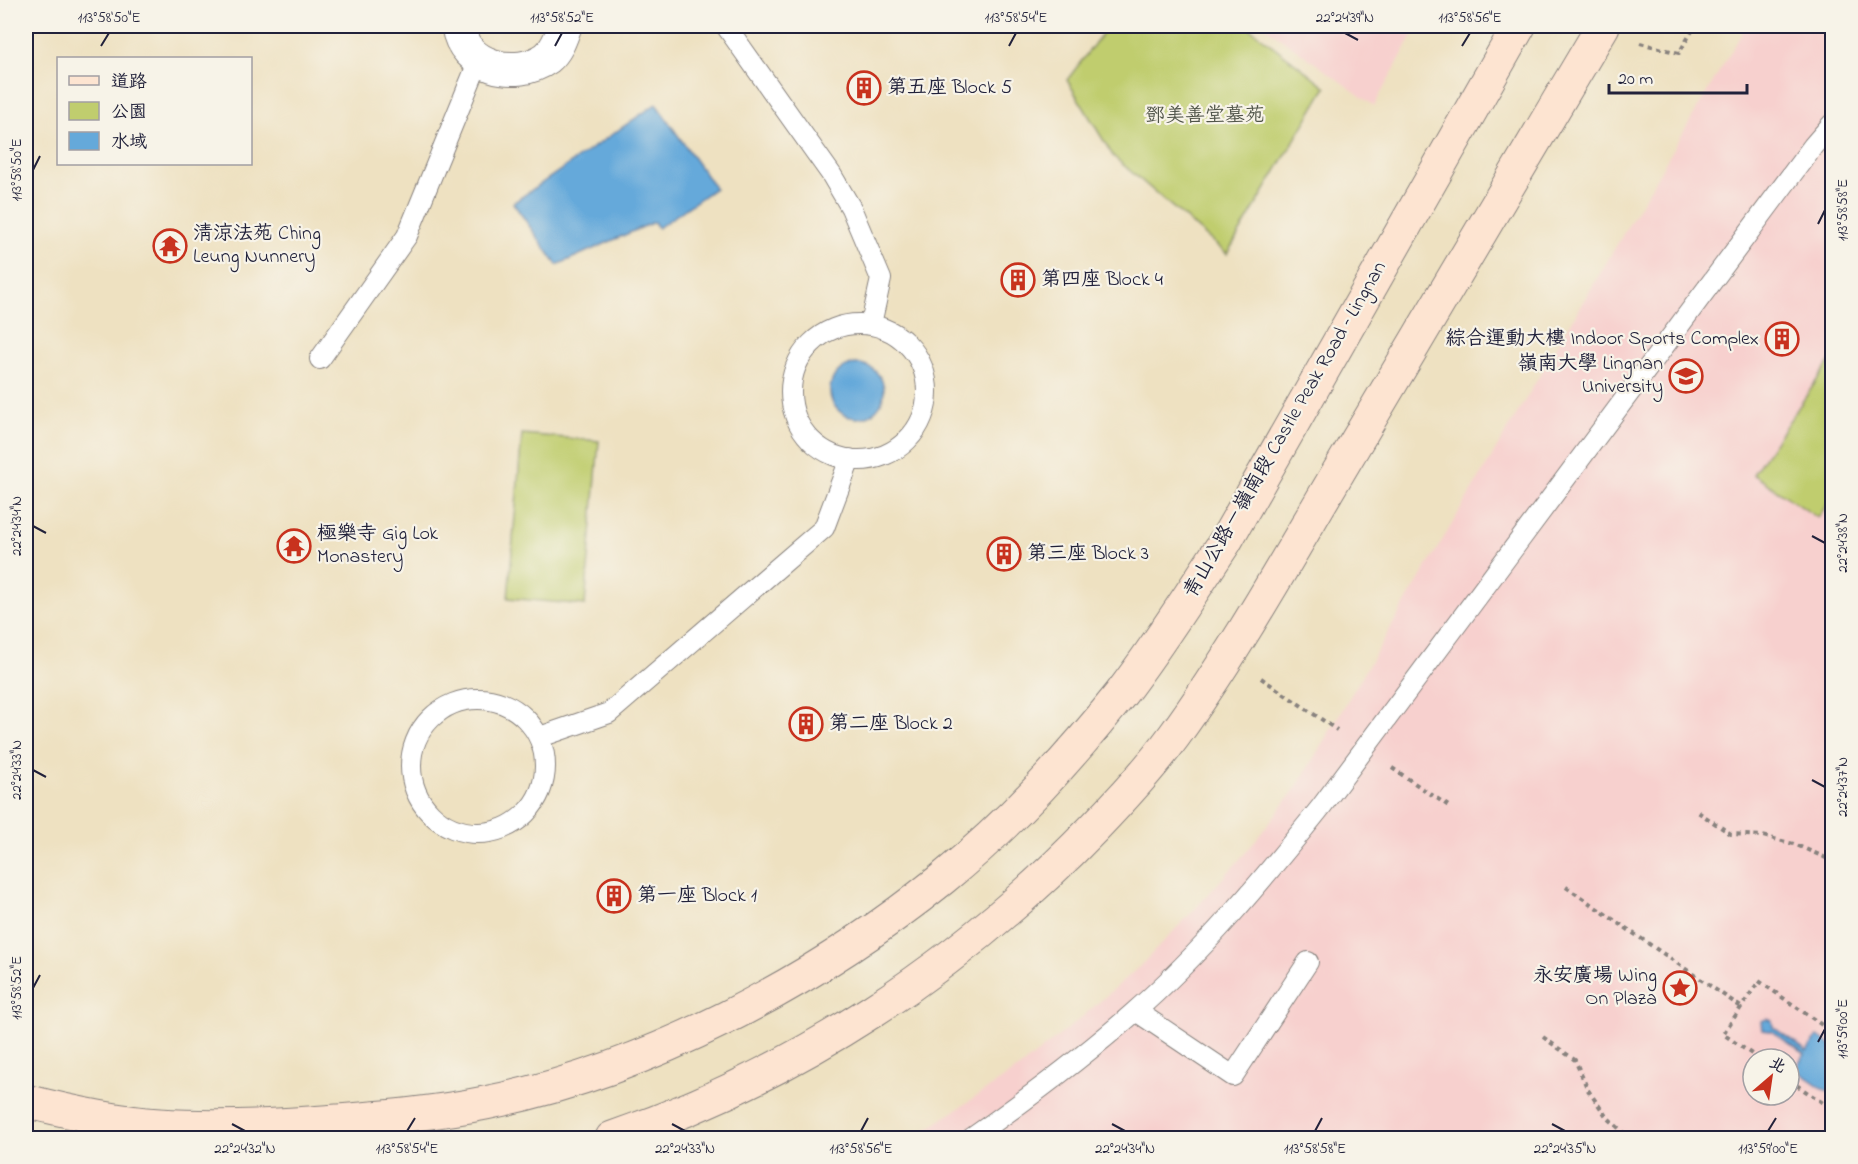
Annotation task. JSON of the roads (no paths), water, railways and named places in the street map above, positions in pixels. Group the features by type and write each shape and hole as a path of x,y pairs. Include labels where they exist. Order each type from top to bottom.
{"main road":[{"name":"青山公路－嶺南段 Castle Peak Road – Lingnan","path":"26,1101 69,1112 156,1125 239,1128 408,1115 487,1103 568,1081 646,1054 723,1018 797,979 875,929 943,878 1008,819 1054,772 1121,693 1171,623 1225,542 1519,26"},
{"path":"612,1138 658,1123 731,1090 801,1054 889,999 972,939 1030,891 1121,800 1173,738 1278,577 1604,26"}],"street":[{"path":"458,26 466,47 479,60 496,68 514,70 532,66 548,56 560,42 565,26"}],"lane":[{"path":"726,26 831,174 851,208 881,279 871,324"},
{"path":"321,359 407,236 479,60"},
{"path":"972,1138 1060,1074 1136,1011 1200,949 1263,880 1321,807 1806,156 1833,124"},
{"path":"849,324 871,324 893,333 912,347 923,368 928,390 924,414 913,434 895,450 874,458 850,459 829,453 812,440 799,423 792,402 792,381 798,360 811,343 829,330 849,324"},
{"path":"540,737 609,714 824,528 850,459"},
{"path":"469,698 490,698 510,706 527,719 540,737 546,759 544,783 534,804 518,821 497,831 474,834 451,828 432,815 418,796 411,776 411,755 418,734 424,725 448,704 469,698"},
{"path":"1136,1011 1233,1076 1308,962"}],"water":[{"path":"656,104 715,188 658,228 654,222 557,265 513,203"},
{"path":"852,364 862,364 872,368 880,376 884,391 880,406 872,414 862,418 852,418 842,414 834,406 830,396 830,386 834,376 842,368"},
{"path":"1767,1019 1772,1021 1773,1027 1807,1051 1818,1036 1832,1046 1832,1086 1828,1092 1801,1073 1801,1060 1805,1054 1801,1051 1801,1047 1795,1047 1771,1031 1762,1030 1761,1021"}],"place":[{"name":"第五座 Block 5","path":"864,88"},
{"name":"清涼法苑 Ching Leung Nunnery","path":"170,246"},
{"name":"第四座 Block 4","path":"1018,280"},
{"name":"綜合運動大樓 Indoor Sports Complex","path":"1782,339"},
{"name":"嶺南大學 Lingnan University","path":"1686,376"},
{"name":"極樂寺 Gig Lok Monastery","path":"294,546"},
{"name":"第三座 Block 3","path":"1004,554"},
{"name":"第二座 Block 2","path":"806,724"},
{"name":"第一座 Block 1","path":"614,896"},
{"name":"永安廣場 Wing On Plaza","path":"1680,988"}],"park label":[{"name":"鄧美善堂墓苑","path":"1205,116"}]}
